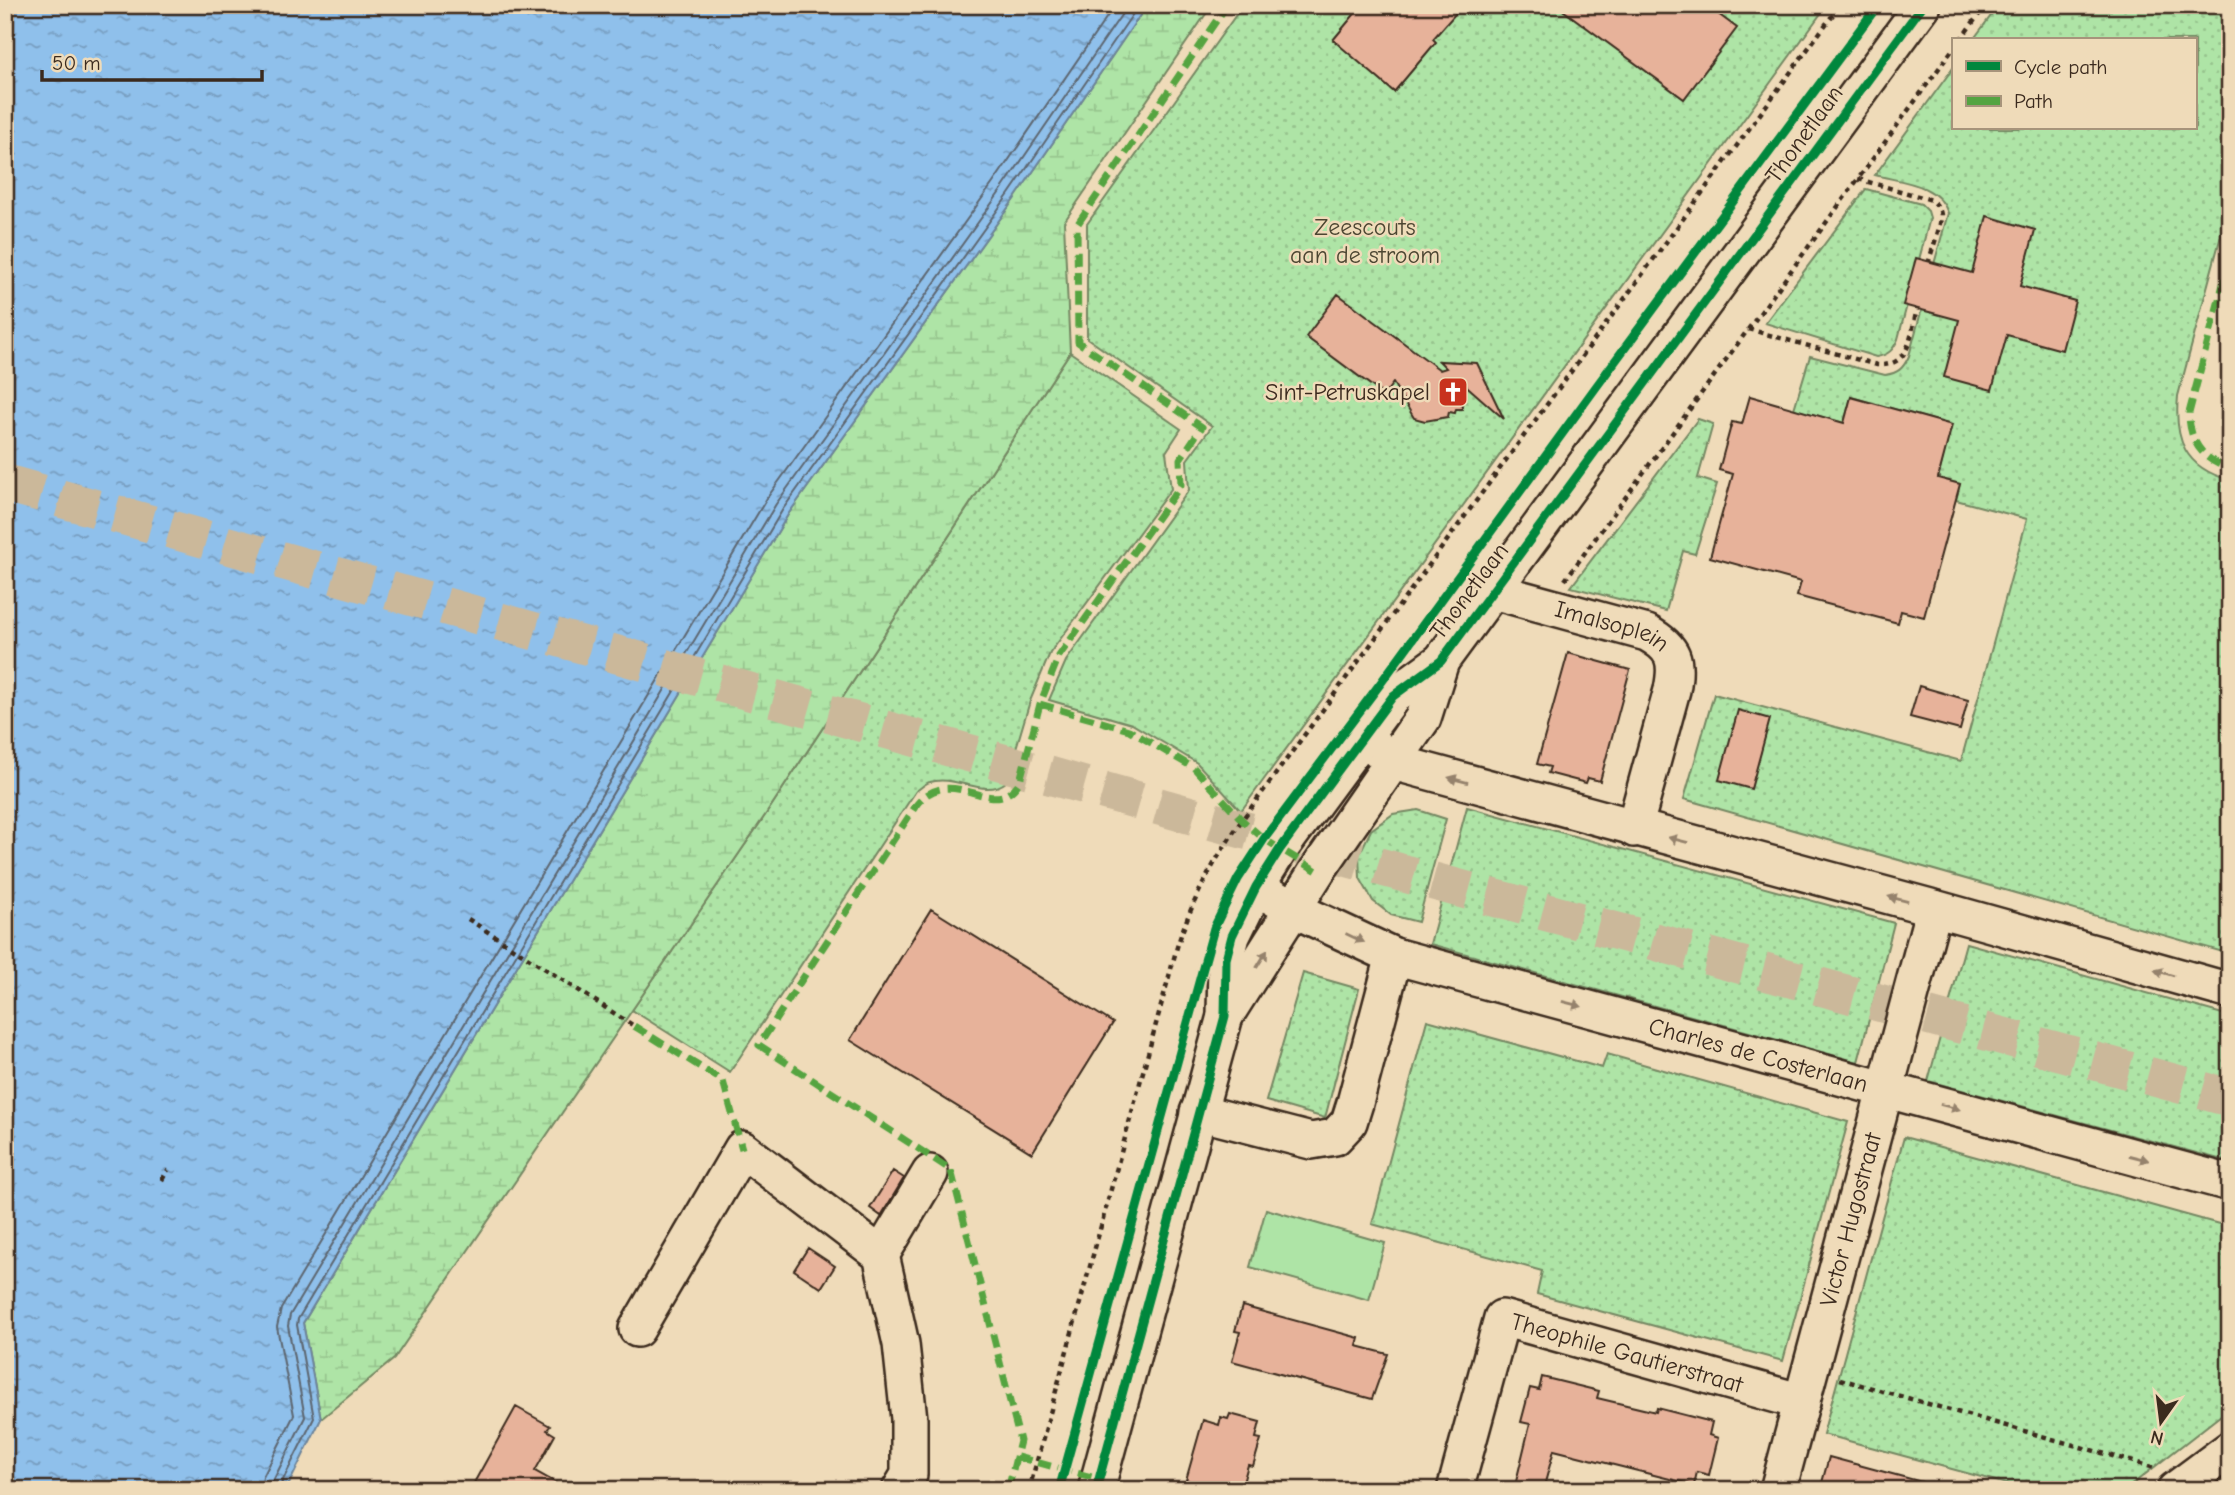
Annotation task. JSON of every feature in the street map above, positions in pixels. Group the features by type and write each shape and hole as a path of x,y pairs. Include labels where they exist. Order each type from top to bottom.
{"street":[{"name":"Thonetlaan","path":"1096,1490 1225,1016 1226,959 1232,936 1256,887 1280,849 1393,695 1441,661 1923,5"},
{"name":"Imalsoplein","path":"1493,591 1647,633 1663,642 1673,655 1676,671 1672,690 1634,829"},
{"name":"Thonetlaan","path":"1225,1016 1317,871 1423,718 1441,661"},
{"path":"1363,736 1393,762 2230,991"},
{"path":"1256,887 1293,909"},
{"name":"Victor Hugostraat","path":"1778,1490 1934,908"},
{"name":"Charles de Costerlaan","path":"1293,909 1394,956 2230,1183"},
{"path":"1198,1112 1311,1141 1335,1137 1349,1122 1352,1113 1394,956"},
{"path":"637,1329 741,1149 881,1255 901,1344 909,1419 909,1475 900,1490"},
{"path":"881,1255 930,1173"},
{"name":"Theophile Gautierstraat","path":"1455,1490 1502,1318 1806,1386"},
{"path":"2182,1484 2230,1449"}],"path":[{"path":"1961,38 1986,5"},
{"path":"1546,606 1952,50"},
{"path":"1858,179 1932,200 1938,207 1940,221 1928,261"},
{"path":"1748,329 1888,366 1898,362 1905,353 1916,309"},
{"path":"468,919 635,1026"},
{"path":"162,1180 168,1170"},
{"path":"1806,1386 2182,1484"}],"green space":[{"path":"1147,5 1212,5 1064,222 1070,352 766,814 394,1359 321,1419 303,1323 789,513 1015,198"},
{"name":"Zeescouts aan de stroom","path":"1243,5 1827,5 1241,811 1197,763 1132,724 1049,700 1066,661 1189,490 1187,460 1212,426 1087,338 1087,224"},
{"path":"1999,5 2230,5 2230,202 2178,396 2177,411 2185,450 2202,468 2230,480 2230,954 1684,799 1714,694 1961,761 2027,519 1956,500 1960,484 1938,478 1951,425 1851,397 1844,423 1794,409 1810,356 1885,375 1900,370 1909,356 1948,213 1936,195 1927,190 1907,182 1875,175 1952,69 1952,130 2196,130 2196,38 1974,38"},
{"path":"1866,189 1921,204 1928,211 1930,218 1898,339 1890,351 1876,357 1765,323"},
{"path":"1070,352 1181,429 1166,452 1171,489 1050,653 1030,701 1006,782 989,788 940,780 928,783 916,791 730,1072 632,1010 766,814"},
{"path":"1698,419 1713,424 1698,478 1717,484 1695,554 1683,551 1666,611 1571,587"},
{"path":"1467,807 1894,923 1858,1062 1430,944"},
{"path":"1418,810 1446,819 1418,922 1391,915 1373,901 1360,878 1359,855 1371,830 1393,814"},
{"path":"1966,943 2230,1016 2230,1162 1928,1081"},
{"path":"1303,973 1359,989 1325,1118 1266,1101"},
{"path":"1427,1020 1602,1068 1607,1054 1848,1122 1783,1361 1537,1294 1542,1271 1372,1224"},
{"path":"1904,1137 2230,1227 2230,1408 2125,1490 2029,1490 1823,1434"},
{"path":"1266,1209 1385,1243 1369,1300 1250,1267"}],"water":[{"path":"5,5 1147,5 1015,198 789,513 303,1323 321,1419 286,1490 5,1490"}],"building":[{"path":"1362,5 1463,5 1433,39 1436,42 1394,92 1333,40"},
{"path":"1556,5 1706,5 1737,28 1684,99"},
{"path":"1987,216 2035,230 2020,286 2075,301 2062,350 2007,335 1992,390 1944,377 1959,320 1903,305 1916,258 1972,273"},
{"path":"1338,294 1440,370 1446,368 1439,361 1477,363 1504,419 1461,381 1462,409 1456,409 1455,413 1449,412 1448,417 1425,421 1414,418 1393,383 1384,395 1306,337"},
{"path":"1750,396 1844,423 1851,397 1952,425 1938,478 1960,484 1924,617 1901,611 1898,623 1797,596 1801,582 1710,557 1733,474 1719,470 1732,422 1742,424"},
{"path":"1568,653 1630,670 1600,781 1588,778 1586,783 1548,773 1550,767 1537,764"},
{"path":"1919,686 1968,700 1960,730 1910,717"},
{"path":"1738,710 1770,719 1751,789 1719,780"},
{"path":"931,909 1113,1023 1032,1153 850,1040"},
{"path":"893,1171 904,1178 881,1216 870,1208"},
{"path":"808,1248 835,1266 821,1288 794,1270"},
{"path":"1242,1306 1359,1338 1357,1346 1388,1354 1372,1399 1232,1361 1240,1332 1235,1331"},
{"path":"1542,1377 1599,1391 1597,1398 1656,1412 1657,1408 1712,1422 1709,1435 1718,1438 1709,1475 1697,1472 1694,1485 1554,1450 1543,1490 1514,1490 1530,1424 1521,1422 1530,1388 1539,1390"},
{"path":"516,1407 550,1426 547,1430 555,1435 535,1471 569,1490 470,1490"},
{"path":"1230,1414 1260,1422 1256,1438 1261,1439 1253,1466 1248,1465 1241,1490 1209,1490 1210,1486 1186,1480 1203,1420 1219,1425 1221,1417 1228,1419"},
{"path":"1829,1457 1922,1482 1921,1490 1820,1490"}],"tunnel":[{"path":"5,483 1215,822 2230,1098"}],"marked path":[{"path":"1008,1490 1020,1441 951,1170 759,1045 917,804 931,792 945,788 998,797 1010,793 1020,781 1040,704 1059,656 1181,485 1180,459 1202,427 1078,342 1077,225 1227,5"},
{"path":"2230,258 2189,413 2192,433 2199,448 2212,461 2230,469"},
{"path":"1040,704 1129,730 1194,768 1242,820 1264,839 1317,871"},
{"path":"634,1026 723,1081 742,1149"},
{"path":"1017,1457 1099,1479"}],"cycle path":[{"path":"1059,1490 1214,928 1238,879 1264,839 1878,5"},
{"path":"1096,1490 1225,1016 1226,959 1232,936 1256,887 1280,849 1393,696 1441,661 1923,5"}],"place":[{"name":"Sint-Petruskapel","path":"1453,392"}]}
